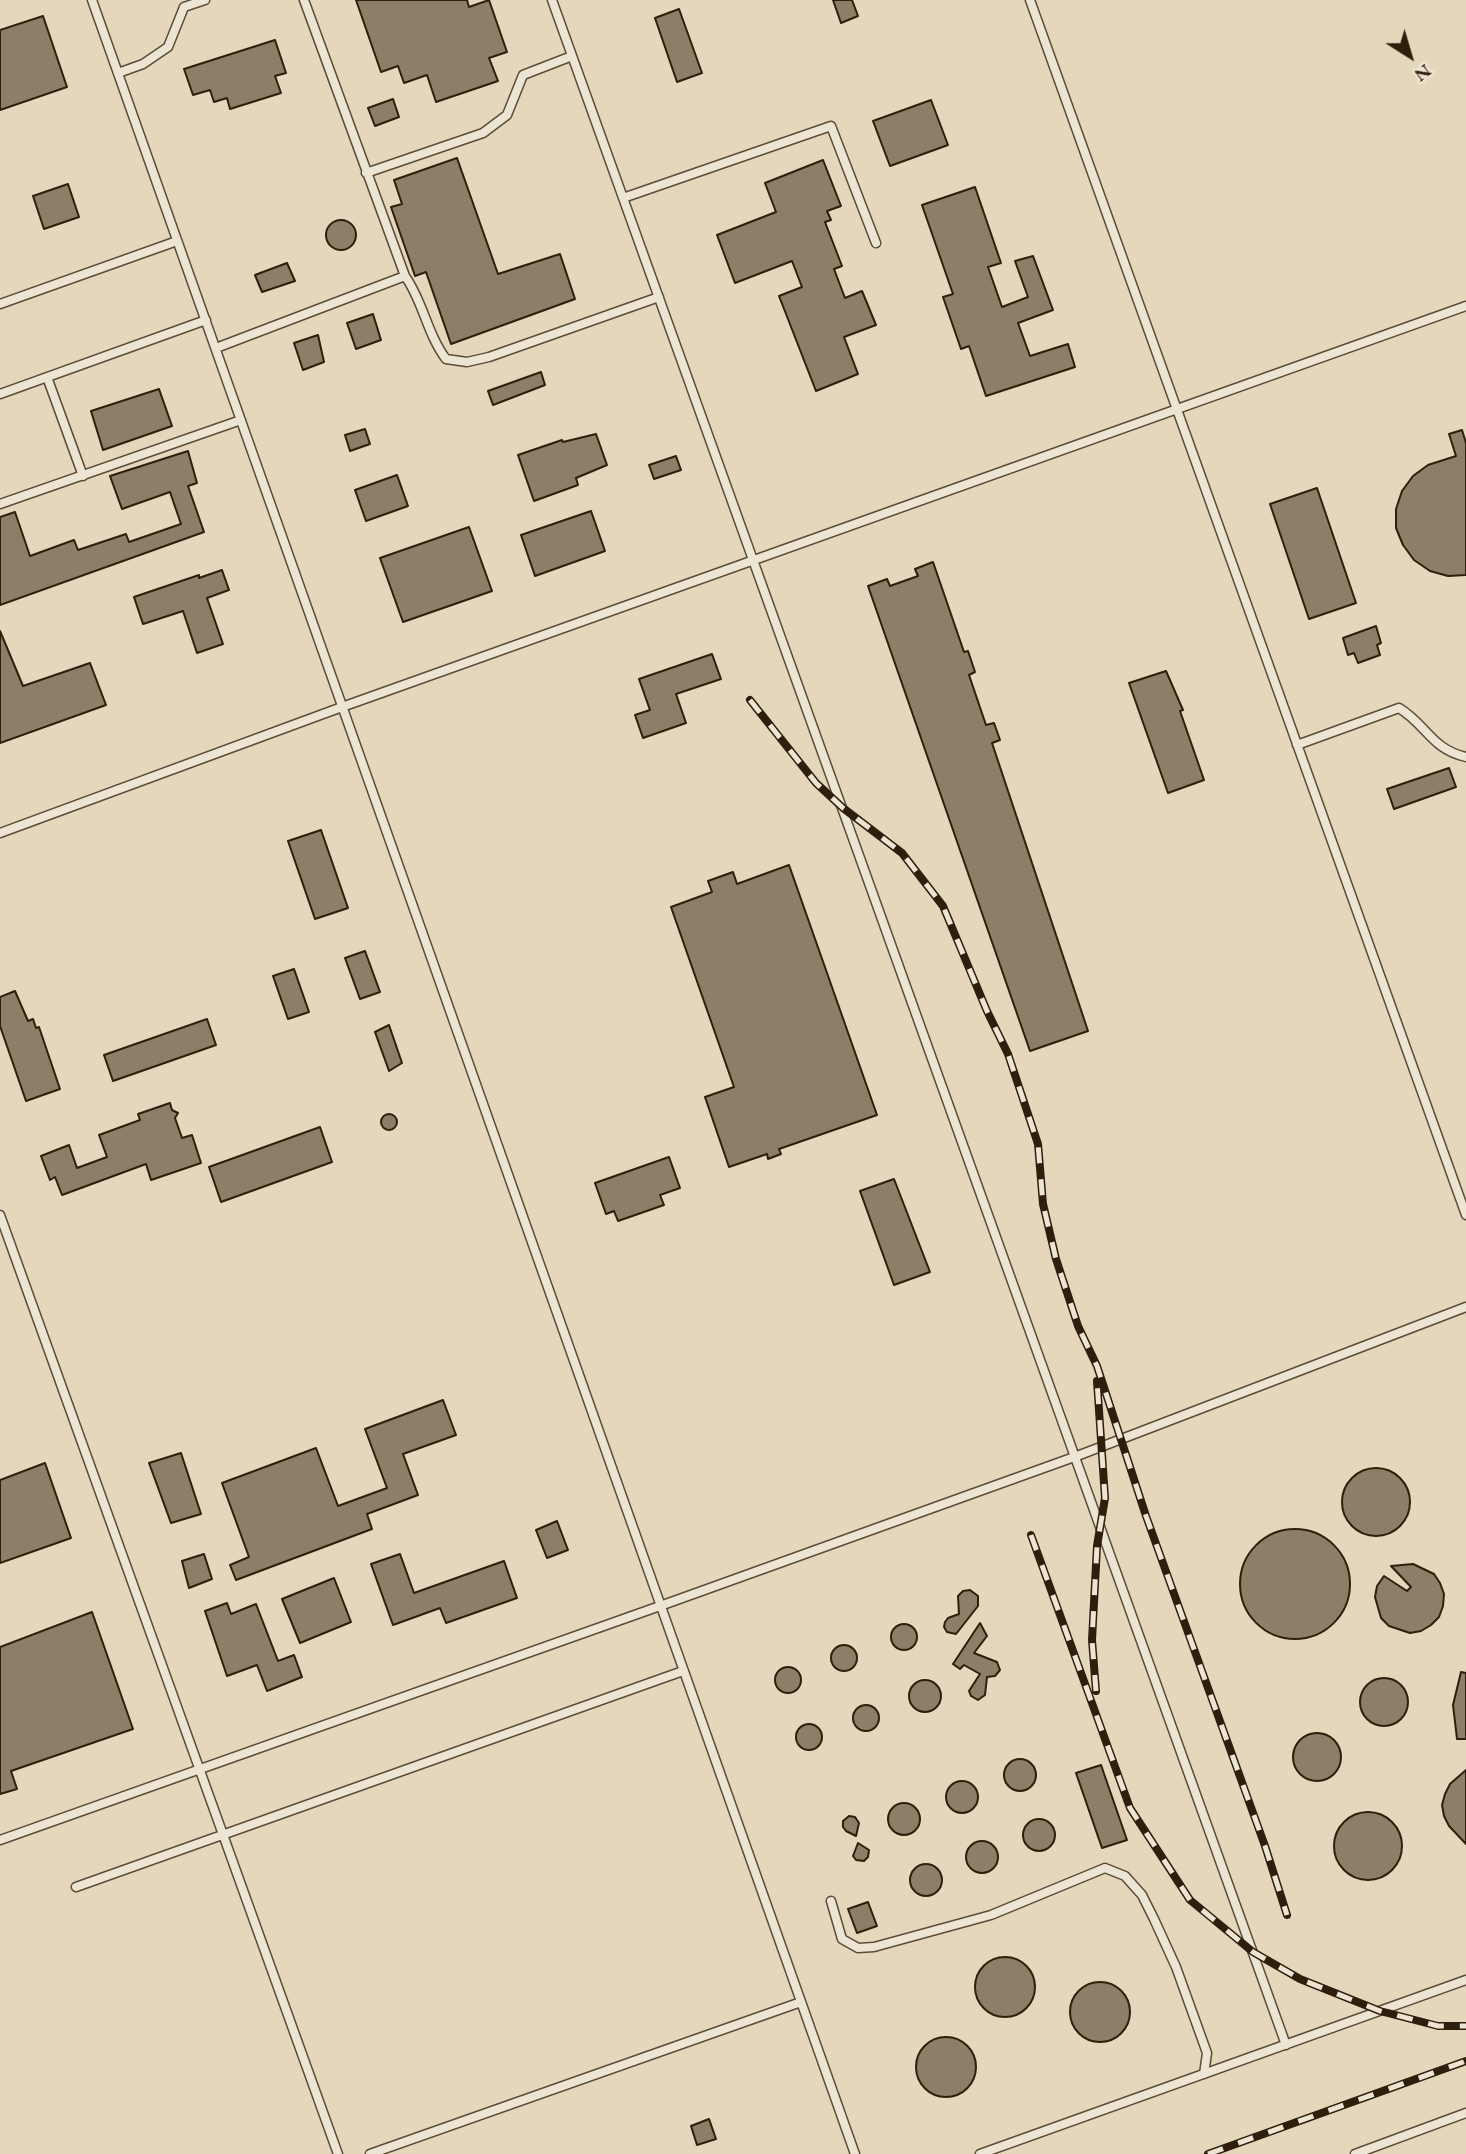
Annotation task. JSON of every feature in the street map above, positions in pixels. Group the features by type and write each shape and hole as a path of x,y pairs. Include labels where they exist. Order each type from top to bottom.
{"lane":[{"path":"92,0 855,2154"},
{"path":"118,73 143,64 168,47 184,7 205,0"},
{"path":"303,0 405,276 414,289 436,345 446,359 467,362 489,357 659,297"},
{"path":"552,0 1077,1456 1286,2045"},
{"path":"1030,0 1466,1215"},
{"path":"366,173 483,133 507,115 523,75 572,56"},
{"path":"623,198 831,126 876,243"},
{"path":"0,304 177,242"},
{"path":"216,348 405,276"},
{"path":"0,833 342,707 1466,306"},
{"path":"0,394 206,320"},
{"path":"47,377 83,476"},
{"path":"0,504 242,420"},
{"path":"1297,745 1399,708 1415,718 1430,739 1454,755 1466,757"},
{"path":"0,1215 338,2154"},
{"path":"0,1840 1077,1456 1466,1307"},
{"path":"76,1887 683,1671"},
{"path":"831,1901 842,1939 858,1948 874,1947 991,1915 1105,1868 1125,1876 1142,1895 1176,1967 1207,2053 1204,2074"},
{"path":"980,2154 1466,1980"},
{"path":"370,2154 801,2003"},
{"path":"1355,2154 1466,2113"}],"building":[{"path":"356,0 467,0 469,7 489,0 507,52 489,58 498,81 436,102 427,75 404,83 398,66 381,72"},
{"path":"833,0 852,0 858,16 841,23"},
{"path":"679,9 702,73 677,82 655,18"},
{"path":"43,16 67,87 0,110 0,30"},
{"path":"275,40 286,73 275,76 281,93 230,109 227,98 214,102 210,90 193,95 184,69"},
{"path":"393,99 399,117 375,126 368,108"},
{"path":"931,100 948,145 890,166 873,121"},
{"path":"457,158 498,274 560,254 575,299 451,344 426,272 415,276 391,207 402,204 394,180"},
{"path":"823,160 841,206 827,211 831,220 825,222 842,266 834,269 845,298 862,291 876,325 844,337 858,374 816,391 779,296 802,287 792,261 735,283 717,235 776,212 765,183"},
{"path":"68,184 79,217 44,229 33,196"},
{"path":"975,187 1001,263 988,267 1002,307 1028,297 1015,261 1033,256 1053,310 1018,323 1030,356 1068,344 1075,367 986,396 969,346 961,349 943,297 953,294 922,205"},
{"path":"341,220 351,225 356,235 351,245 341,250 331,245 326,235 331,225"},
{"path":"287,263 295,281 262,292 255,275"},
{"path":"373,314 381,340 356,349 347,323"},
{"path":"318,335 324,362 303,370 294,343"},
{"path":"541,372 545,385 493,405 488,391"},
{"path":"159,389 172,426 103,450 91,411"},
{"path":"365,429 370,444 350,451 345,435"},
{"path":"1462,430 1466,443 1466,575 1448,576 1430,571 1414,560 1403,545 1396,528 1396,509 1402,491 1413,476 1428,465 1456,456 1449,434"},
{"path":"596,434 607,465 576,478 578,485 534,501 518,455 562,440 563,442"},
{"path":"188,451 197,483 188,486 204,532 0,605 0,517 15,512 30,556 74,540 78,550 126,534 129,542 181,524 170,492 122,509 110,476"},
{"path":"676,456 681,470 654,479 649,465"},
{"path":"397,475 408,506 366,521 355,490"},
{"path":"1317,488 1356,603 1309,619 1270,504"},
{"path":"591,511 605,551 535,576 521,535"},
{"path":"469,527 492,591 403,622 380,558"},
{"path":"933,562 964,652 968,651 975,672 969,675 986,725 994,723 1000,740 992,743 1088,1031 1030,1051 868,586 887,579 890,586 918,576 915,569"},
{"path":"222,570 229,590 207,598 223,644 197,653 183,611 143,624 134,597"},
{"path":"1376,626 1381,643 1377,645 1380,655 1358,663 1354,653 1348,655 1343,638"},
{"path":"0,631 23,686 90,663 106,705 0,743"},
{"path":"712,654 721,679 676,694 686,723 643,738 635,715 650,710 639,679"},
{"path":"1166,671 1183,710 1180,711 1204,780 1168,793 1129,683"},
{"path":"1449,768 1456,787 1394,809 1387,789"},
{"path":"321,830 348,908 315,919 288,841"},
{"path":"789,865 877,1115 779,1149 781,1154 768,1159 767,1154 729,1167 705,1097 734,1087 671,907 712,892 708,881 733,872 737,884"},
{"path":"365,951 380,992 360,999 345,958"},
{"path":"294,969 309,1012 288,1019 273,976"},
{"path":"15,991 28,1021 33,1019 36,1028 39,1027 60,1089 26,1101 0,1026 0,997"},
{"path":"207,1019 216,1045 113,1081 104,1055"},
{"path":"389,1025 402,1063 389,1071 375,1032"},
{"path":"170,1103 172,1110 178,1113 175,1118 182,1138 192,1135 201,1163 151,1180 146,1164 62,1195 55,1177 50,1180 41,1156 69,1145 77,1168 107,1157 99,1135 140,1120 138,1114"},
{"path":"386,1114 392,1114 397,1122 395,1128 386,1130 381,1125 381,1119"},
{"path":"320,1127 332,1162 221,1202 209,1167"},
{"path":"669,1157 680,1188 660,1195 664,1205 618,1221 614,1211 606,1214 595,1183"},
{"path":"894,1179 930,1272 894,1285 860,1191"},
{"path":"443,1400 456,1435 403,1454 418,1495 367,1514 372,1529 236,1580 230,1565 249,1557 222,1483 316,1448 338,1506 387,1488 365,1429"},
{"path":"181,1453 201,1514 171,1523 149,1463"},
{"path":"45,1463 71,1538 0,1563 0,1480"},
{"path":"1376,1468 1389,1471 1400,1478 1407,1489 1410,1502 1407,1515 1400,1526 1389,1533 1376,1536 1363,1533 1352,1526 1345,1515 1342,1502 1345,1489 1352,1478 1363,1471"},
{"path":"557,1521 568,1550 547,1558 536,1530"},
{"path":"1295,1529 1316,1533 1334,1545 1346,1563 1350,1584 1346,1605 1334,1623 1316,1635 1295,1639 1274,1635 1256,1623 1244,1605 1240,1584 1244,1563 1256,1545 1274,1533"},
{"path":"204,1554 212,1579 189,1588 182,1561"},
{"path":"400,1554 414,1593 504,1561 517,1598 446,1623 440,1608 393,1625 371,1564"},
{"path":"1413,1564 1434,1574 1444,1594 1439,1617 1421,1631 1410,1633 1389,1626 1381,1618 1375,1597 1377,1586 1384,1576 1407,1591 1411,1587 1391,1566"},
{"path":"334,1578 351,1622 300,1643 282,1599"},
{"path":"970,1590 978,1596 978,1606 956,1634 947,1632 945,1622 959,1614 958,1596 963,1591"},
{"path":"227,1603 231,1614 256,1604 278,1661 294,1655 302,1677 267,1691 257,1665 227,1676 205,1611"},
{"path":"92,1612 133,1729 11,1771 17,1789 0,1794 0,1647"},
{"path":"980,1623 987,1636 974,1653 997,1662 1000,1670 995,1676 987,1677 985,1695 978,1700 971,1696 969,1691 980,1674 964,1665 960,1669 953,1664"},
{"path":"904,1624 913,1628 917,1637 913,1646 904,1650 895,1646 891,1637 895,1628"},
{"path":"844,1645 853,1649 857,1658 853,1667 844,1671 835,1667 831,1658 835,1649"},
{"path":"788,1667 797,1671 801,1680 797,1689 788,1693 779,1689 775,1680 779,1671"},
{"path":"1461,1672 1466,1673 1466,1739 1457,1739 1453,1705"},
{"path":"1384,1678 1393,1679 1401,1685 1407,1693 1407,1711 1401,1719 1393,1725 1384,1726 1375,1725 1367,1719 1361,1711 1360,1702 1361,1693 1367,1685 1375,1679"},
{"path":"925,1680 936,1685 941,1696 936,1707 925,1712 914,1707 909,1696 914,1685"},
{"path":"866,1705 875,1709 879,1718 875,1727 866,1731 857,1727 853,1718 857,1709"},
{"path":"809,1724 818,1728 822,1737 818,1746 809,1750 800,1746 796,1737 800,1728"},
{"path":"1317,1733 1326,1734 1334,1740 1340,1748 1340,1766 1334,1774 1326,1780 1317,1781 1308,1780 1300,1774 1294,1766 1293,1757 1294,1748 1300,1740 1308,1734"},
{"path":"1020,1759 1031,1764 1036,1775 1031,1786 1020,1791 1009,1786 1004,1775 1009,1764"},
{"path":"1101,1765 1127,1840 1102,1848 1076,1773"},
{"path":"1466,1770 1466,1844 1449,1826 1442,1805 1450,1784"},
{"path":"962,1781 973,1786 978,1797 973,1808 962,1813 951,1808 946,1797 951,1786"},
{"path":"904,1803 915,1808 920,1819 915,1830 904,1835 893,1830 888,1819 893,1808"},
{"path":"1368,1812 1381,1814 1392,1822 1400,1833 1400,1859 1392,1870 1381,1878 1368,1880 1355,1878 1344,1870 1336,1859 1334,1846 1336,1833 1344,1822 1355,1814"},
{"path":"849,1816 855,1817 859,1823 856,1836 843,1827 843,1821"},
{"path":"1039,1819 1050,1824 1055,1835 1050,1846 1039,1851 1028,1846 1023,1835 1028,1824"},
{"path":"982,1841 993,1846 998,1857 993,1868 982,1873 971,1868 966,1857 971,1846"},
{"path":"858,1843 869,1850 864,1861 856,1860 853,1856"},
{"path":"926,1864 937,1869 942,1880 937,1891 926,1896 915,1891 910,1880 915,1869"},
{"path":"868,1902 877,1926 857,1933 848,1909"},
{"path":"1005,1957 1022,1962 1030,1970 1035,1987 1030,2004 1022,2012 1005,2017 988,2012 980,2004 975,1987 980,1970 988,1962"},
{"path":"1100,1982 1117,1987 1125,1995 1130,2012 1125,2029 1117,2037 1100,2042 1083,2037 1075,2029 1070,2012 1075,1995 1083,1987"},
{"path":"946,2037 963,2042 971,2050 976,2067 971,2084 963,2092 946,2097 929,2092 921,2084 916,2067 921,2050 929,2042"},
{"path":"709,2119 716,2139 697,2145 691,2126"}],"railway":[{"path":"750,700 816,783 843,808 902,853 943,906 1008,1054 1038,1144 1043,1204 1056,1259 1078,1326 1097,1366 1146,1516 1265,1846 1287,1915"},
{"path":"1096,1691 1092,1640 1097,1546 1105,1498 1097,1381"},
{"path":"1031,1535 1130,1808 1190,1900 1253,1952 1300,1979 1380,2011 1438,2026 1466,2026"},
{"path":"1208,2154 1466,2061"}]}
